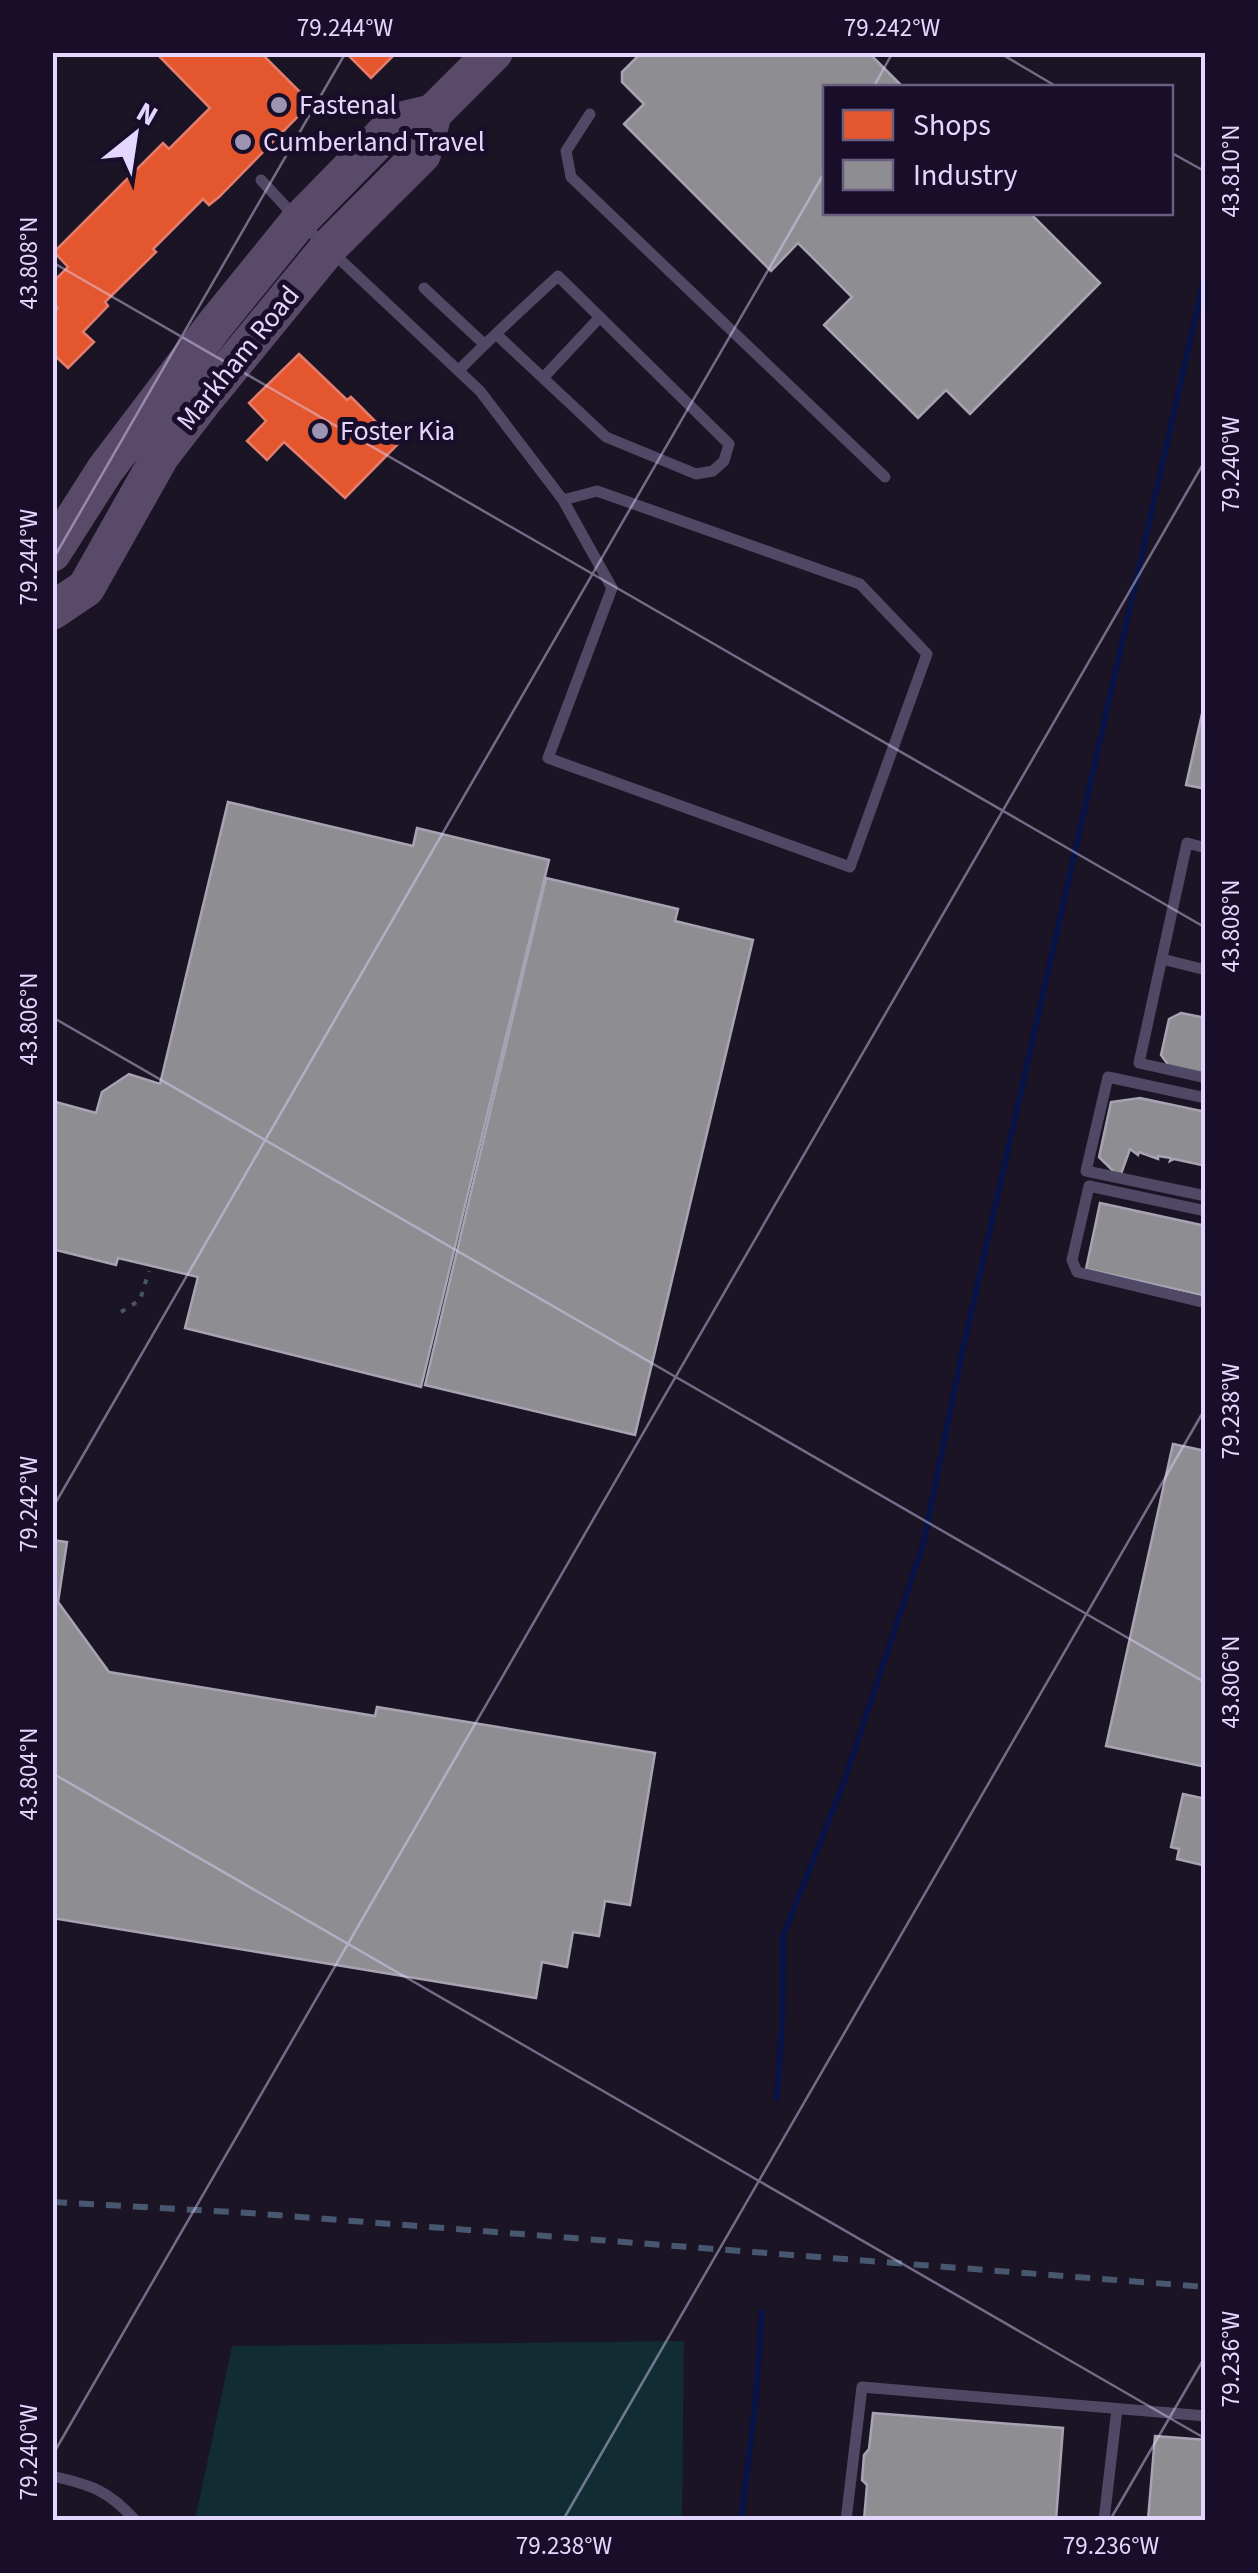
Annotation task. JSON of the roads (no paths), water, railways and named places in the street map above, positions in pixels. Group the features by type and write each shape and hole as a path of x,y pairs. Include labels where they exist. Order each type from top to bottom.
{"main road":[{"name":"Markham Road","path":"52,612 86,588 161,456 256,333 328,247 422,154 433,113 494,52"},
{"name":"Markham Road","path":"52,554 104,470 299,221 396,122 433,113"}],"lane":[{"path":"590,114 566,151 572,176 885,476"},
{"path":"261,180 299,221 480,391 563,500 612,588 548,758 850,867 927,654 860,584 597,491 563,500"},
{"path":"459,370 484,344 558,276 729,444 724,461 713,471 696,474 606,438 496,334"},
{"path":"424,288 484,344"},
{"path":"543,378 600,317"},
{"path":"1206,848 1187,844 1140,1063 1206,1078"},
{"path":"1162,960 1206,970"},
{"path":"1206,1098 1108,1077 1086,1171 1206,1196"},
{"path":"1206,1211 1089,1186 1072,1260 1076,1272 1206,1304"},
{"path":"846,2520 862,2386 1206,2416"},
{"path":"1104,2520 1117,2408"},
{"path":"52,2476 93,2485 116,2500 135,2520"}],"waterway":[{"path":"777,2098 783,1936 844,1782 923,1545 961,1358 1206,270"},
{"path":"741,2520 762,2312"}],"railway":[{"path":"52,2202 249,2213 1206,2287"}],"place":[{"name":"Fastenal","path":"279,105"},
{"name":"Cumberland Travel","path":"243,142"},
{"name":"Foster Kia","path":"320,431"}]}
